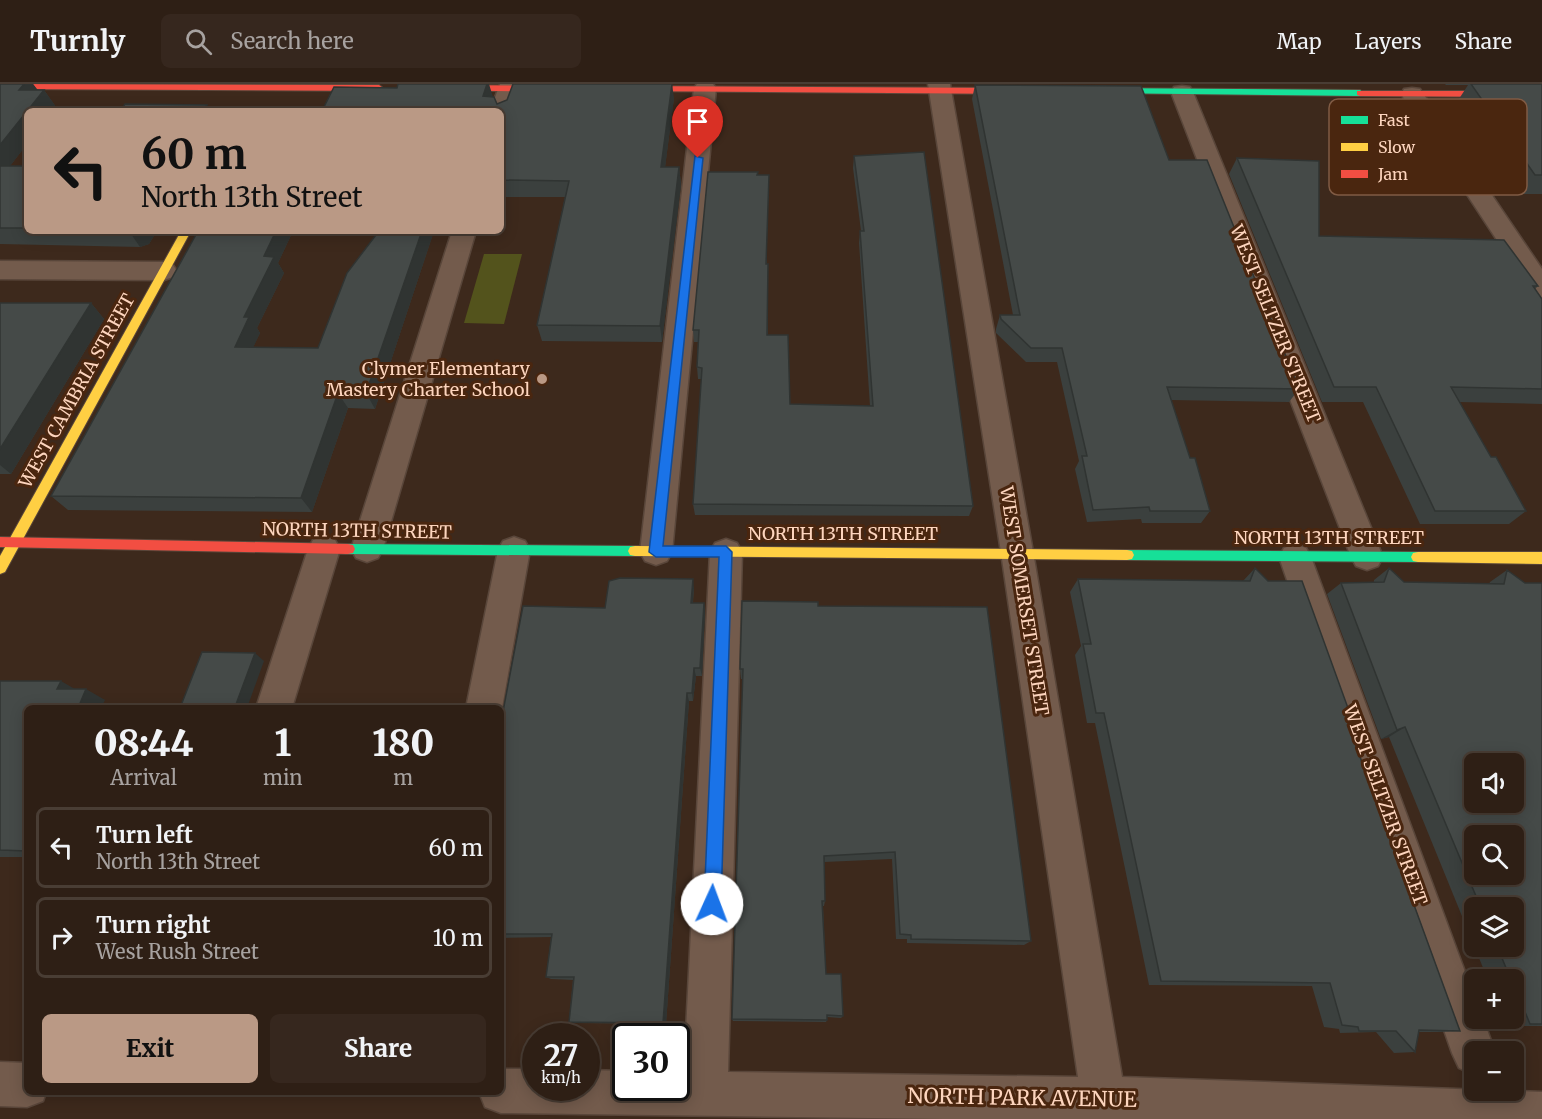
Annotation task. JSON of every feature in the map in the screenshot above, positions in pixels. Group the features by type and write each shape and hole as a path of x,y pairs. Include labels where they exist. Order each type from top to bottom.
{"street":[{"path":"0,86 393,88"},
{"path":"258,104 268,86"},
{"path":"612,89 940,87 1032,91"},
{"name":"WEST SOMERSET STREET","path":"940,87 1017,552 1105,1109"},
{"path":"427,88 566,89"},
{"path":"656,552 705,88"},
{"path":"502,108 508,89"},
{"path":"1090,91 1344,89 1412,94 1542,94"},
{"name":"WEST SELTZER STREET","path":"1182,92 1367,557"},
{"path":"1412,94 1415,99"},
{"path":"1479,195 1542,289"},
{"name":"WEST CAMBRIA STREET","path":"0,568 184,234"},
{"path":"367,549 463,234"},
{"path":"0,270 164,271"},
{"name":"NORTH 13TH STREET","path":"0,542 324,549 1017,552 1541,560"},
{"path":"275,705 324,549"},
{"path":"485,705 514,550"},
{"path":"705,1092 726,552"},
{"name":"WEST SELTZER STREET","path":"1295,557 1470,1041"},
{"path":"0,1084 24,1085"},
{"name":"NORTH PARK AVENUE","path":"504,1091 608,1106 705,1092 1105,1109 1400,1115 1492,1102 1542,1114"}],"shaded area":[{"path":"484,254 522,254 504,324 464,323"}],"building":[{"path":"0,84 24,84 19,90 44,90 30,108 24,108 24,115 0,145"},
{"name":"Clymer Elementary Mastery Charter School","path":"398,84 487,84 483,96 494,97 497,104 507,100 513,84 672,84 661,167 679,167 660,326 537,325 569,181 504,180 504,108 324,108 334,87 397,88"},
{"path":"1471,84 1542,84 1542,175 1535,175 1527,164 1527,99 1482,99"},
{"path":"975,85 1141,86 1169,160 1207,160 1299,389 1167,387 1190,458 1195,458 1210,511 1150,511 1149,507 1093,510 1082,456 1087,456 1062,348 1031,348 1001,319 1000,315 1020,315"},
{"path":"125,104 207,105 205,108 122,108"},
{"path":"924,152 973,506 693,504 702,368 697,367 699,330 693,330 708,172 758,172 757,175 769,175 766,264 768,264 767,335 788,335 790,404 873,406 860,231 864,231 854,156"},
{"path":"1237,158 1319,161 1319,236 1504,240 1538,286 1533,286 1542,299 1542,389 1451,387 1491,457 1496,457 1526,511 1435,511 1376,387 1334,387"},
{"path":"0,166 24,166 24,228 0,228"},
{"path":"196,234 275,234 264,256 274,257 244,317 249,317 235,347 318,348 347,273 377,234 421,234 366,393 338,393 301,498 51,496"},
{"path":"0,303 91,303 0,449"},
{"path":"1255,568 1268,581 1302,581 1361,744 1356,746 1460,1031 1419,1030 1415,1052 1396,1031 1359,1031 1358,1027 1342,1025 1330,983 1161,981 1104,713 1096,713 1083,644 1091,644 1078,579 1250,581"},
{"path":"1389,568 1404,582 1504,584 1507,570 1525,583 1542,583 1542,1024 1530,1024 1524,1009 1524,969 1506,969 1502,957 1524,957 1524,897 1476,897 1471,885 1524,885 1524,825 1464,825 1464,868 1405,727 1397,730 1341,583 1384,582"},
{"path":"620,578 693,579 691,603 704,603 700,668 694,668 692,693 687,693 663,1023 569,1022 574,977 546,977 552,934 504,934 504,706 523,606 605,608 609,581"},
{"path":"742,601 818,602 818,606 987,607 1031,941 911,939 911,935 900,934 895,852 824,856 825,901 822,901 826,974 841,974 843,1016 827,1015 827,1020 732,1019 743,669 740,669"},
{"path":"202,652 255,653 236,705 181,705"},
{"path":"0,681 61,681 57,689 86,689 79,705 24,705 24,851 0,850"}],"traffic: fast":[{"path":"1100,91 1360,93"},
{"path":"348,549 635,551"},
{"path":"1127,555 1418,557"}],"traffic: slow":[{"path":"0,568 184,234"},
{"path":"635,551 1127,555"},
{"path":"1418,557 1542,558"}],"traffic: jam":[{"path":"0,86 379,88"},
{"path":"446,88 556,89"},
{"path":"629,89 1018,91"},
{"path":"1360,93 1542,94"},
{"path":"0,542 348,549"}],"place":[{"name":"Clymer Elementary Mastery Charter School","path":"542,379"}],"route":[{"path":"698,158 656,552 726,552 712,904"}]}
